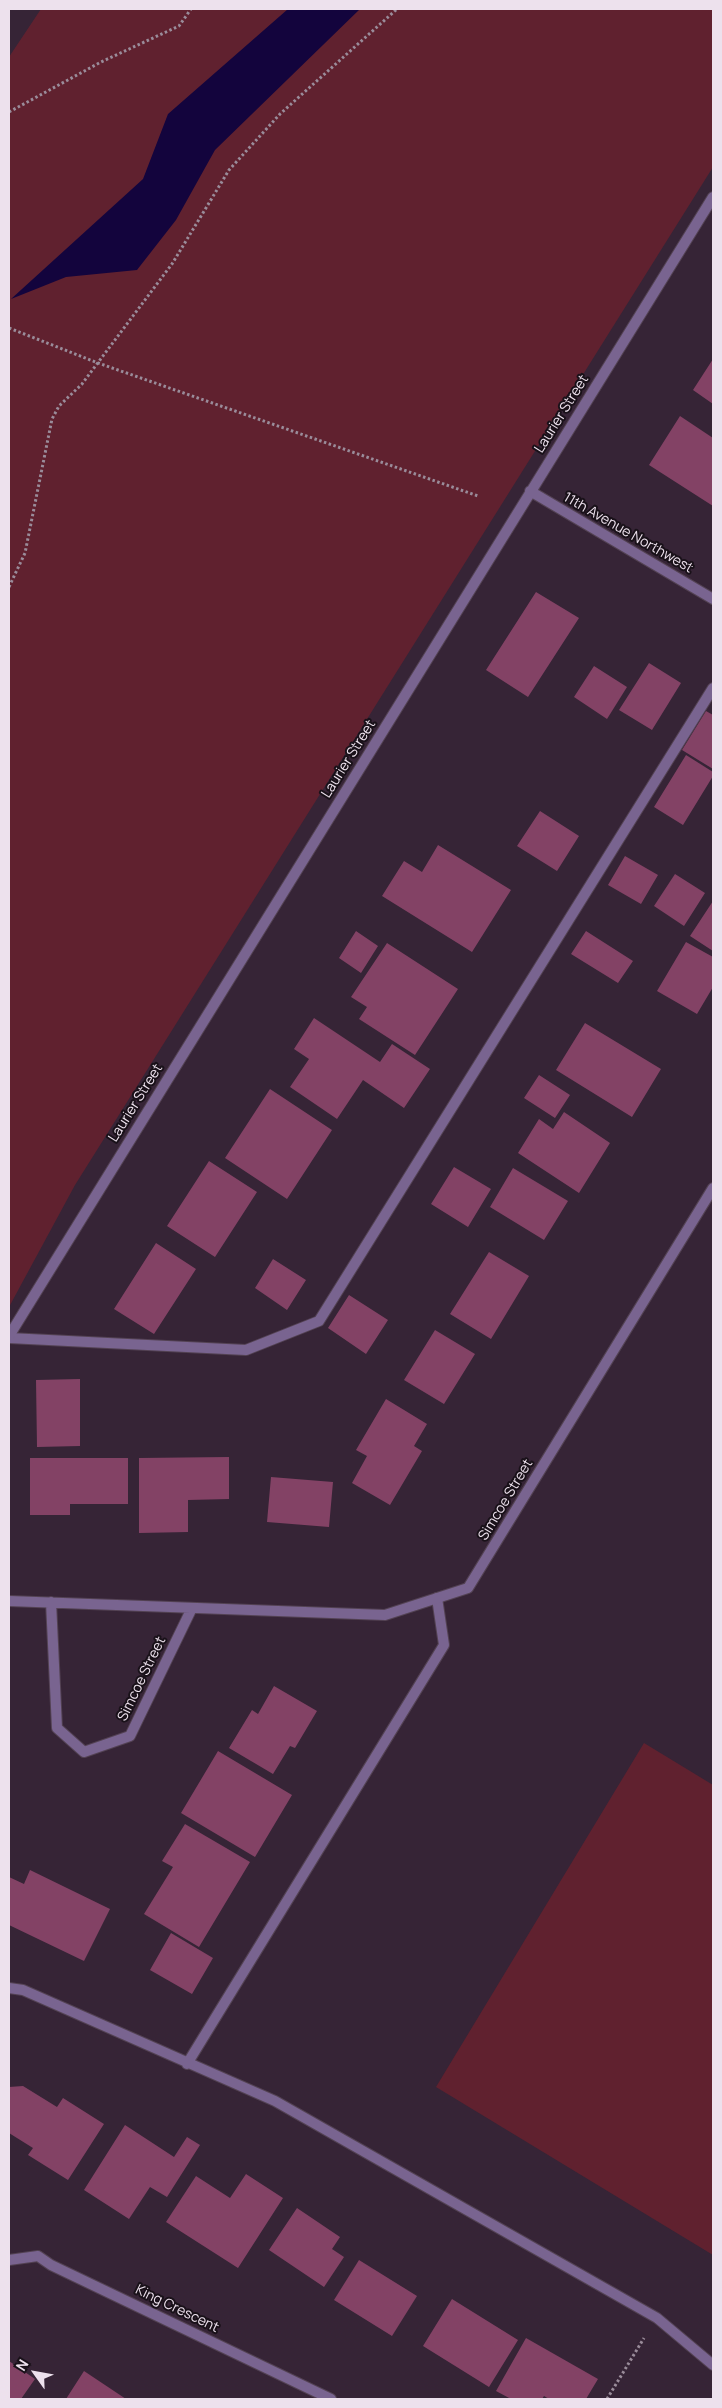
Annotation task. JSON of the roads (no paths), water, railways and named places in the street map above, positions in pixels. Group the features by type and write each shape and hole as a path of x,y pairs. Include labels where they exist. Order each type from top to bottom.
{"street":[{"name":"Laurier Street","path":"9,1337 713,197"},
{"name":"11th Avenue Northwest","path":"530,491 713,599"},
{"path":"9,1337 246,1350 319,1321 713,688"},
{"name":"Simcoe Street","path":"9,1601 385,1615 468,1588 713,1188"},
{"path":"187,2064 444,1645 437,1598"},
{"name":"Simcoe Street","path":"51,1602 56,1728 84,1752 130,1736 192,1608"},
{"path":"9,1988 23,1990 187,2064 275,2101 657,2318 713,2365"},
{"name":"King Crescent","path":"9,2260 38,2256 51,2265 330,2399"}]}
